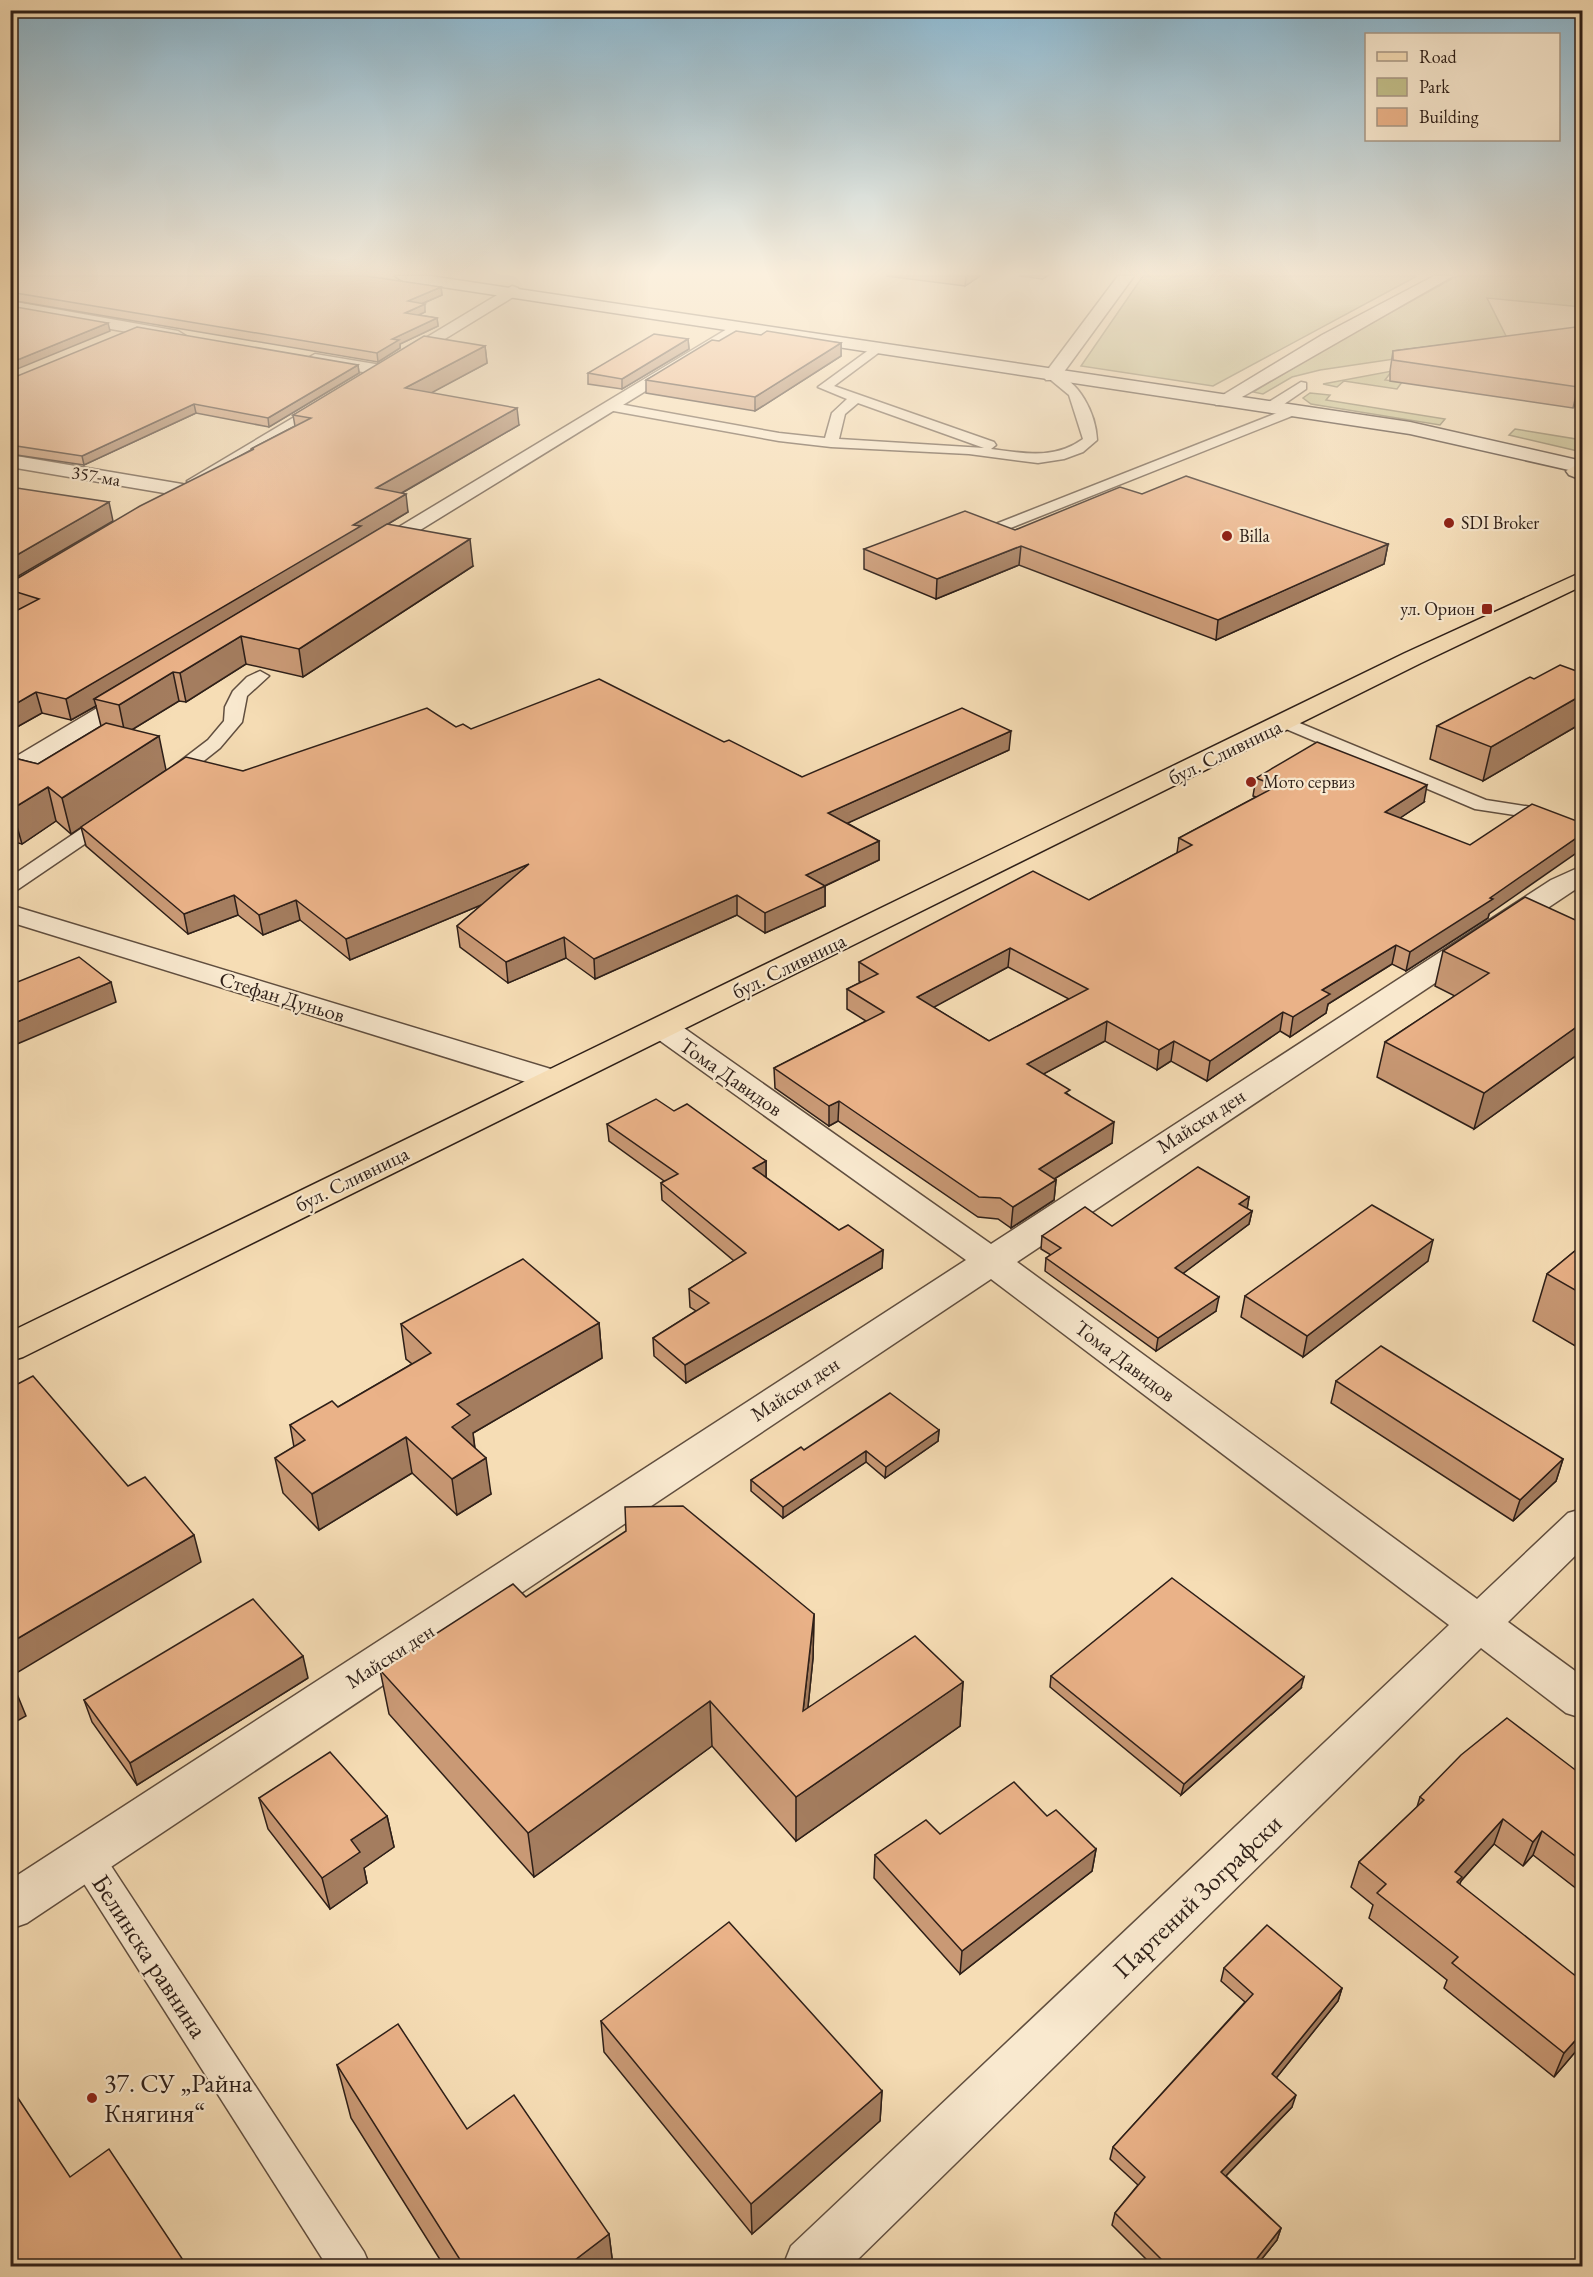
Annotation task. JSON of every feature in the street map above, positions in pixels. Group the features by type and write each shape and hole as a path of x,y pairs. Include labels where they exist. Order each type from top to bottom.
{"main road":[{"name":"бул. Сливница","path":"10,1348 1577,579"}],"street":[{"path":"162,502 361,382"},
{"path":"357,560 647,382"},
{"path":"1095,382 1410,428 1524,454 1581,472"},
{"path":"1222,401 1254,382"},
{"name":"357-ма","path":"10,461 182,490"},
{"path":"10,771 153,684"},
{"name":"Майски ден","path":"10,1907 990,1260 1582,874"},
{"name":"Стефан Дуньов","path":"10,913 553,1080"},
{"name":"Тома Давидов","path":"663,1028 990,1260 1582,1700"},
{"name":"Партений Зографски","path":"811,2266 1582,1524"}],"lane":[{"path":"830,382 824,387 974,438 1011,456"},
{"path":"608,406 779,437 969,450 1038,459 1059,456 1078,449 1090,440 1090,428 1079,411 1075,393 1060,382"},
{"path":"1269,408 1301,386"},
{"path":"831,442 839,413 856,398"},
{"path":"998,528 1292,411"},
{"path":"155,788 214,744 233,722 232,706 241,689 260,676"},
{"path":"1285,722 1482,805 1531,812 1570,828"},
{"path":"10,886 129,805"},
{"name":"Белинска равнина","path":"86,1857 350,2266"}],"green space":[{"path":"1188,382 1220,382 1213,386"},
{"path":"1269,382 1283,382 1263,394 1253,392"},
{"path":"1332,382 1343,382 1337,387 1323,384"},
{"path":"1352,382 1402,382 1397,389"},
{"path":"1310,393 1330,395 1326,400 1445,419 1440,425 1311,404 1303,398"},
{"path":"1515,429 1582,440 1582,452 1509,435"}],"building":[{"path":"10,382 329,382 268,418 194,404 82,456 10,445"},
{"path":"347,382 416,382 405,388 517,408 376,488 406,494 353,525 361,526 66,699 36,692 10,705 10,614 39,599 10,590 10,582 140,506 311,418 293,415"},
{"path":"660,382 778,382 755,397"},
{"path":"1546,382 1581,382 1578,387"},
{"path":"1186,476 1388,544 1218,620 1021,546 937,579 864,549 965,511 1015,530 1120,487 1142,494"},
{"path":"10,487 109,502 10,559"},
{"path":"387,524 470,539 299,649 241,636 180,673 173,672 119,705 94,699"},
{"path":"1560,665 1582,673 1582,695 1491,747 1437,726 1530,677 1534,679"},
{"path":"599,679 724,742 729,740 802,777 962,708 1011,731 828,813 879,841 806,875 825,886 765,913 737,895 594,959 564,937 506,962 457,926 529,864 346,939 296,900 259,915 234,895 184,914 81,827 186,757 243,771 427,708 456,727 463,724 471,729"},
{"path":"106,723 159,736 62,798 48,787 12,809 10,808 10,757 38,764"},
{"path":"1317,742 1427,785 1385,812 1470,845 1532,804 1582,823 1582,834 1490,898 1493,899 1410,952 1396,945 1322,990 1330,994 1293,1017 1283,1012 1210,1061 1174,1041 1159,1050 1107,1021 1027,1064 1070,1090 1065,1093 1114,1122 1039,1169 1056,1180 1013,1207 1000,1198 979,1197 839,1101 829,1106 774,1068 884,1012 847,989 878,974 859,962 1033,871 1089,900 1192,845 1179,838 1277,786 1256,778","holes":["1010,948 1088,989 989,1041 917,997"]},
{"path":"1525,897 1582,923 1582,1023 1484,1093 1385,1042 1489,973 1443,951"},
{"path":"79,957 111,982 10,1025 10,985"},
{"path":"656,1099 674,1111 687,1104 766,1161 753,1168 839,1230 848,1225 883,1250 685,1365 653,1338 709,1303 689,1289 746,1253 661,1183 678,1174 607,1124"},
{"path":"1198,1167 1249,1197 1239,1204 1252,1211 1175,1268 1219,1297 1158,1338 1046,1258 1061,1248 1042,1236 1085,1207 1112,1226"},
{"path":"1372,1205 1433,1240 1307,1336 1245,1296"},
{"path":"1582,1245 1582,1294 1547,1274"},
{"path":"523,1259 599,1323 457,1404 470,1415 452,1427 486,1458 452,1479 406,1437 312,1494 275,1458 305,1440 290,1425 332,1401 338,1407 431,1353 401,1324"},
{"path":"1381,1346 1563,1459 1520,1500 1336,1381"},
{"path":"33,1376 128,1486 145,1477 194,1535 10,1643 10,1388"},
{"path":"890,1393 939,1430 886,1467 866,1451 783,1507 751,1480 801,1447 804,1450"},
{"path":"683,1506 814,1614 803,1711 915,1636 963,1682 796,1797 710,1701 528,1833 380,1670 513,1584 526,1597 626,1531 625,1507"},
{"path":"1172,1578 1304,1677 1184,1784 1051,1676"},
{"path":"253,1599 303,1656 130,1763 84,1700"},
{"path":"10,1682 15,1689 10,1692"},
{"path":"1507,1718 1582,1775 1582,1861 1542,1831 1533,1842 1503,1819 1455,1872 1462,1877 1457,1882 1582,1981 1582,2033 1564,2053 1452,1963 1458,1957 1377,1893 1386,1884 1359,1862 1424,1800 1420,1797 1461,1755"},
{"path":"330,1752 387,1816 351,1840 360,1852 322,1878 259,1798"},
{"path":"1014,1782 1047,1816 1056,1810 1096,1849 962,1951 875,1855 926,1820 940,1834"},
{"path":"729,1922 882,2091 751,2204 601,2021"},
{"path":"1267,1925 1342,1988 1272,2074 1296,2095 1221,2172 1281,2228 1251,2266 1168,2266 1115,2213 1145,2177 1113,2147 1253,1994 1224,1968"},
{"path":"398,2024 467,2129 514,2095 609,2234 567,2266 464,2266 337,2065"},
{"path":"10,2086 70,2177 109,2149 187,2266 10,2266"}],"place":[{"name":"SDI Broker","path":"1449,523"},
{"name":"Billa","path":"1227,536"},
{"name":"ул. Орион","path":"1487,609"},
{"name":"Мото сервиз","path":"1251,782"},
{"name":"37. СУ „Райна Княгиня“","path":"92,2098"}]}
